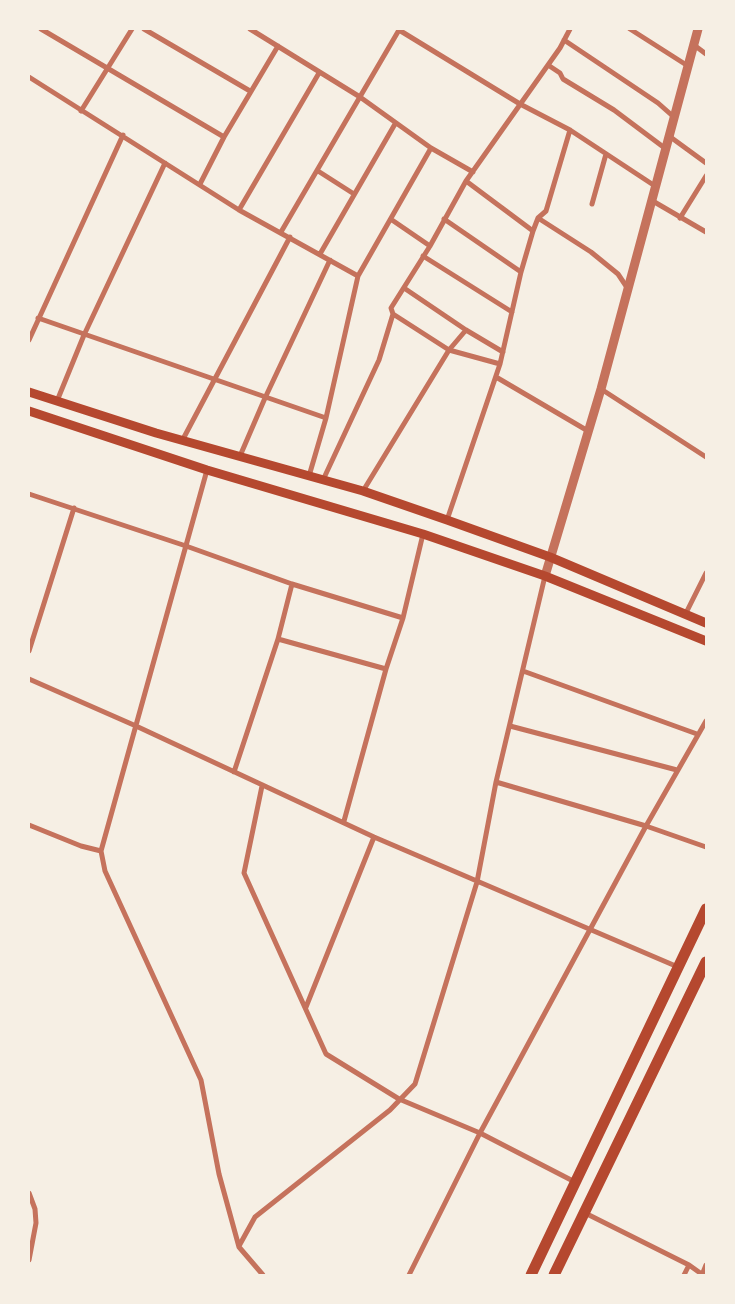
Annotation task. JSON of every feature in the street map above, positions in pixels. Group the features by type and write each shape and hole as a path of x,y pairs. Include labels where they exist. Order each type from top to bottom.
{"highway":[{"path":"531,1275 706,909"},
{"path":"554,1275 706,964"}],"main road":[{"path":"29,392 182,441 363,491 550,557 706,623"},
{"path":"29,411 207,470 423,534 545,576 706,641"}],"street":[{"path":"41,29 224,137"},
{"path":"81,110 132,29"},
{"path":"144,29 250,91"},
{"path":"250,29 360,97 395,124 431,148 474,172"},
{"path":"323,480 379,360 393,314 391,308 430,246 466,181 548,65 570,29"},
{"path":"630,29 688,66"},
{"path":"239,1246 255,1217 390,1110 399,1098 415,1084 477,882 496,782 545,576 601,389 698,29"},
{"path":"281,232 399,30 520,104 570,130 655,186"},
{"path":"564,40 658,103 675,118"},
{"path":"694,45 706,54"},
{"path":"200,184 250,91 278,46"},
{"path":"548,65 560,73 563,79 614,110 666,149"},
{"path":"239,210 319,73"},
{"path":"29,77 239,210 358,276"},
{"path":"320,254 395,124"},
{"path":"446,520 500,364 520,272 533,231 538,218 546,211 570,130"},
{"path":"29,340 123,135"},
{"path":"669,136 706,163"},
{"path":"309,476 326,418 358,276 392,220 431,148"},
{"path":"592,204 606,154"},
{"path":"57,402 84,335 165,163"},
{"path":"318,171 354,194"},
{"path":"680,218 706,176"},
{"path":"466,181 533,231"},
{"path":"651,200 706,232"},
{"path":"538,218 591,252 618,274 628,289"},
{"path":"444,219 520,272"},
{"path":"392,220 430,246"},
{"path":"182,441 216,380 290,237"},
{"path":"423,256 512,312"},
{"path":"240,456 264,398 330,260"},
{"path":"404,288 466,330 503,352"},
{"path":"393,314 449,350 500,364"},
{"path":"38,318 326,418"},
{"path":"363,491 449,350 466,330"},
{"path":"496,377 588,432"},
{"path":"601,389 706,457"},
{"path":"207,470 101,851 105,871 201,1080 219,1174 239,1246 263,1275"},
{"path":"29,494 186,546 292,584 403,618"},
{"path":"29,651 74,508"},
{"path":"344,821 386,669 403,618 423,534"},
{"path":"685,615 706,573"},
{"path":"234,772 278,639 292,584"},
{"path":"278,639 386,669"},
{"path":"523,671 697,734"},
{"path":"29,679 136,726 262,786 344,821 374,837 678,967"},
{"path":"409,1275 480,1133 646,826 706,721"},
{"path":"510,726 677,770"},
{"path":"496,782 646,826 706,847"},
{"path":"262,786 244,873 326,1054 399,1098 480,1133 575,1183"},
{"path":"29,825 81,846 101,851"},
{"path":"306,1007 374,837"},
{"path":"29,1193 35,1209 36,1223 29,1260"},
{"path":"585,1212 689,1265 702,1275 706,1265"},
{"path":"684,1275 689,1265"}]}
